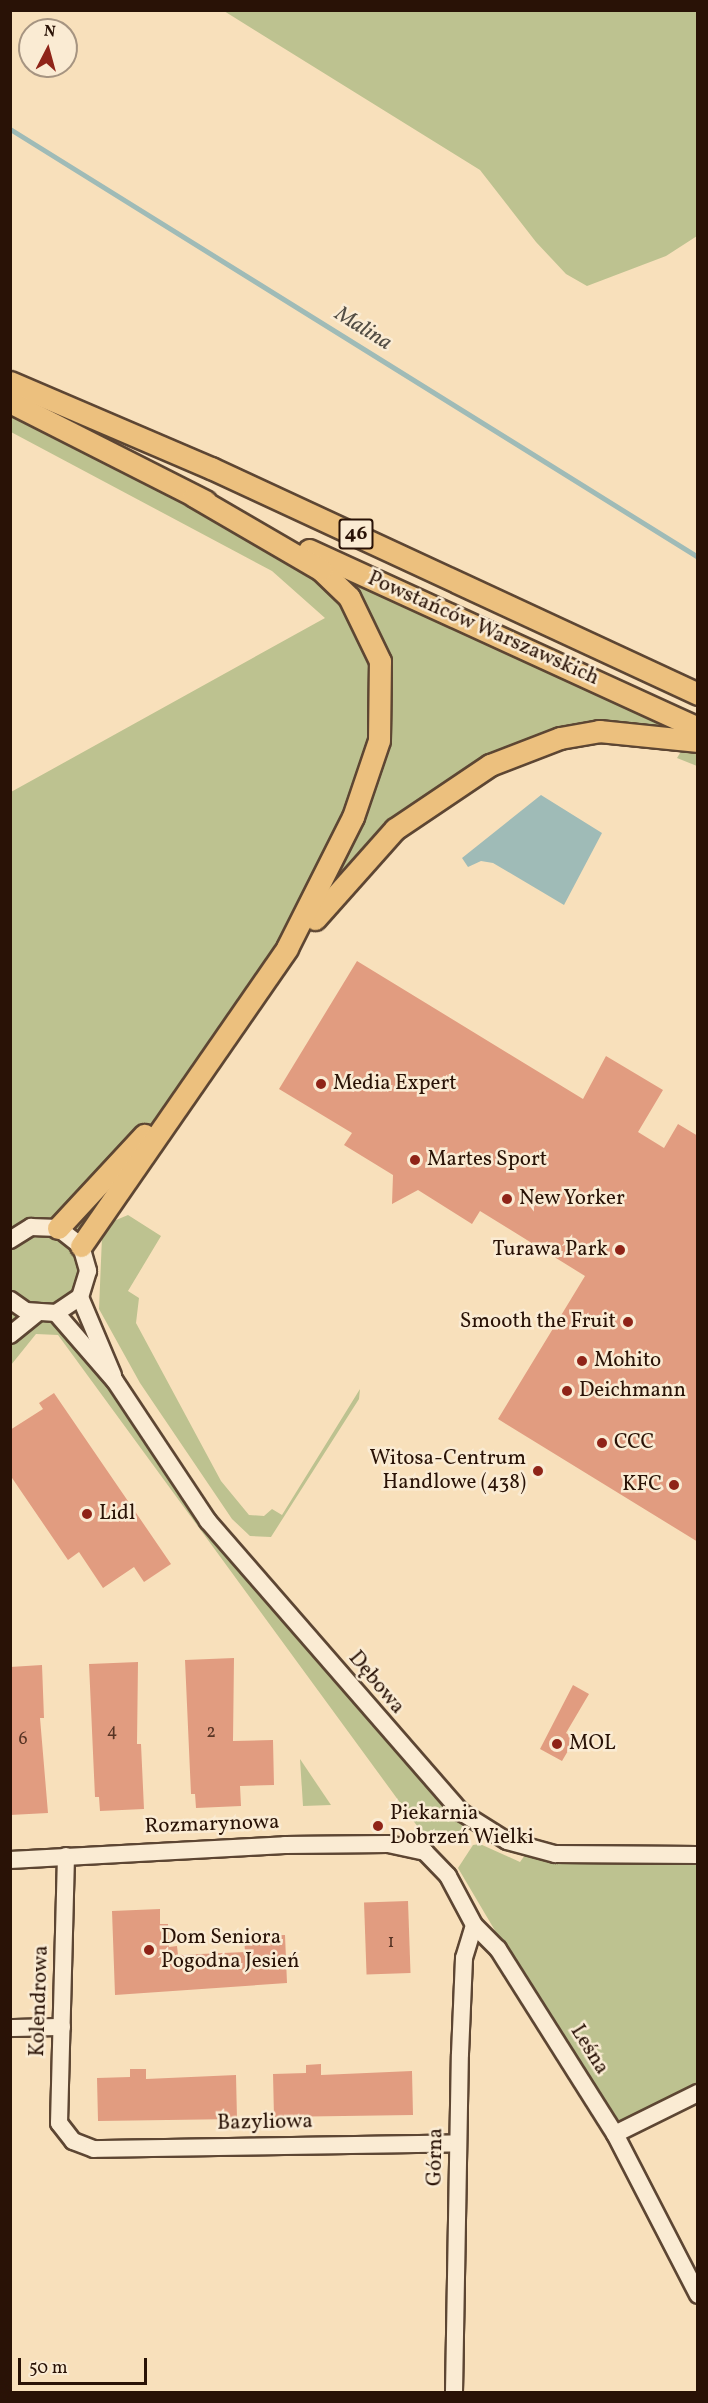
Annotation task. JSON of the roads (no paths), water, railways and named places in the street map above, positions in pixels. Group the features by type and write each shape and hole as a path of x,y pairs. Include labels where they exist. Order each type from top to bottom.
{"main road":[{"name":"Powstańców Warszawskich","path":"10,382 211,468 698,694"},
{"name":"Powstańców Warszawskich","path":"10,402 194,496 698,728"},
{"path":"81,1246 287,948 324,882 371,772 382,718 380,661 357,609 321,570 194,496"},
{"path":"287,948 380,842 440,794 490,765 560,738 599,731 698,741"},
{"path":"58,1228 176,1106"}],"street":[{"path":"10,1240 31,1227 58,1228 81,1246 88,1271 80,1296 56,1313 36,1314 10,1300"},
{"name":"Dębowa","path":"80,1296 115,1381"},
{"name":"Dębowa","path":"56,1313 115,1381 208,1521 461,1812 507,1840 555,1854 698,1855"},
{"path":"10,1335 36,1314"},
{"name":"Rozmarynowa","path":"10,1860 285,1845 416,1848"},
{"name":"Leśna","path":"416,1848 448,1876 474,1925 498,1948 615,2134 698,2295"},
{"name":"Kolendrowa","path":"66,1856 59,2123 73,2142"},
{"name":"Górna","path":"454,2392 464,1958 474,1925"},
{"path":"10,2028 62,2027"},
{"path":"615,2134 698,2093"},
{"name":"Bazyliowa","path":"73,2142 94,2149 458,2143"}],"water":[{"path":"541,795 602,833 564,905 493,863 481,861 468,867 462,858"}],"waterway":[{"name":"Malina","path":"10,129 698,557"}],"place":[{"name":"Media Expert","path":"321,1084"},
{"name":"Martes Sport","path":"415,1160"},
{"name":"New Yorker","path":"507,1199"},
{"name":"Turawa Park","path":"620,1250"},
{"name":"Smooth the Fruit","path":"628,1322"},
{"name":"Mohito","path":"582,1361"},
{"name":"Deichmann","path":"567,1391"},
{"name":"CCC","path":"602,1443"},
{"name":"Witosa-Centrum Handlowe (438)","path":"538,1471"},
{"name":"KFC","path":"674,1485"},
{"name":"Lidl","path":"87,1514"},
{"name":"MOL","path":"557,1744"},
{"name":"Piekarnia Dobrzeń Wielki","path":"378,1826"},
{"name":"Dom Seniora Pogodna Jesień","path":"149,1950"}]}
